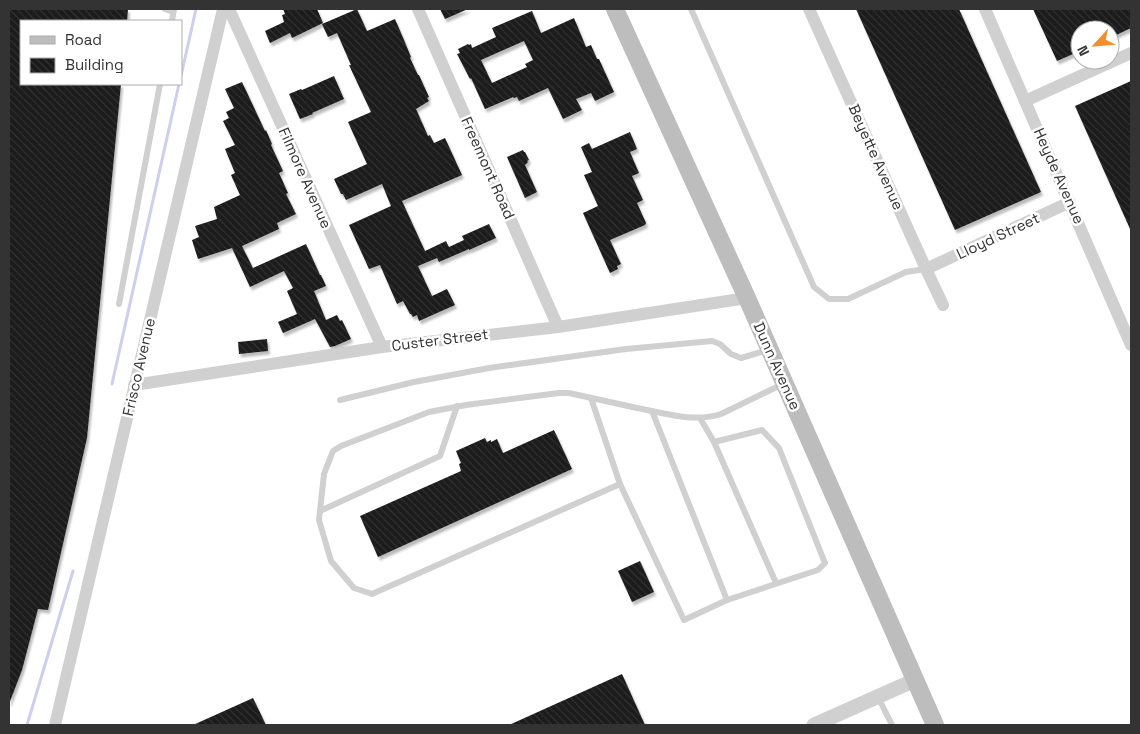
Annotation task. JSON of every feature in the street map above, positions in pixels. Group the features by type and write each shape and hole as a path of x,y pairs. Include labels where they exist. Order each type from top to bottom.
{"main road":[{"name":"Dunn Avenue","path":"616,9 747,298 935,725"}],"street":[{"name":"Frisco Avenue","path":"56,725 223,9"},
{"name":"Filmore Avenue","path":"229,9 382,347"},
{"name":"Freemont Road","path":"418,9 558,327"},
{"name":"Beyette Avenue","path":"810,9 943,305"},
{"name":"Heyde Avenue","path":"985,9 1131,345"},
{"path":"1025,101 1131,53"},
{"name":"Lloyd Street","path":"926,269 1070,202"},
{"name":"Custer Street","path":"134,384 382,347 558,327 747,298"},
{"path":"819,724 915,680"}],"lane":[{"path":"165,9 174,10"},
{"path":"691,9 814,287 829,299 848,299 906,272 926,269"},
{"path":"119,304 160,85"},
{"path":"340,400 414,382 489,368 626,349 712,341 720,344 731,354 741,358 769,349"},
{"path":"620,484 372,594 354,588 331,561 319,520 324,474 333,451 429,412 458,406 569,393 669,414 700,418 713,417 784,384"},
{"path":"591,398 620,484 684,620 727,600 818,570 825,563 778,448 762,430 714,442"},
{"path":"320,511 440,456 458,406"},
{"path":"652,411 727,600"},
{"path":"700,418 714,442 776,583"},
{"path":"878,696 892,725"}],"building":[{"path":"9,9 128,9 127,20 20,20 20,85 121,85 87,438 48,610 38,609 22,670 9,704"},
{"path":"283,9 317,9 323,23 292,38 290,33 270,43 265,31 284,22 282,15 285,14"},
{"path":"357,9 367,31 395,19 410,58 429,97 427,98 429,101 416,109 428,136 430,135 434,143 445,138 462,175 402,201 425,251 446,241 449,247 464,240 462,236 489,224 496,238 439,262 437,258 418,266 432,296 447,289 455,305 419,321 417,315 413,317 410,314 403,301 397,304 380,265 369,269 349,225 391,206 382,184 346,200 334,179 367,164 348,122 371,112 349,65 351,65 337,33 328,37 322,24"},
{"path":"440,9 468,9 445,19"},
{"path":"856,9 959,9 1041,192 955,230"},
{"path":"1033,9 1131,9 1131,28 1120,33 1120,20 1070,20 1070,55 1057,61"},
{"path":"532,11 541,33 574,18 586,47 591,45 614,92 595,101 591,93 576,99 582,110 563,119 548,88 519,101 517,97 513,97 485,109 471,78 457,54 460,53 458,49 468,44 471,44 472,48 496,37 492,28","holes":["524,41 533,60 525,64 527,67 492,83 481,60"]},
{"path":"334,76 344,99 300,119 289,94"},
{"path":"1131,81 1131,231 1075,106"},
{"path":"242,82 272,144 283,171 279,173 288,193 286,194 296,214 277,223 279,229 242,246 253,268 306,244 326,286 314,291 326,320 337,315 340,321 342,320 351,339 335,346 330,347 315,319 283,333 278,322 297,314 287,291 293,288 284,271 250,287 232,248 198,259 192,240 199,237 195,226 217,219 214,207 240,195 231,175 235,173 225,149 235,145 223,121 229,118 226,112 234,108 225,89"},
{"path":"630,132 637,149 630,152 639,173 632,176 643,200 637,203 646,223 610,240 621,264 617,266 618,269 610,273 583,213 598,206 584,175 592,172 581,147 589,143 592,149"},
{"path":"523,150 529,160 525,165 537,192 525,198 507,157"},
{"path":"267,339 268,351 239,354 238,342"},
{"path":"554,430 572,469 378,557 360,516 461,471 459,464 461,463 456,451 485,438 487,442 497,439 503,453"},
{"path":"640,561 654,592 632,602 618,571"},
{"path":"622,674 645,725 509,725"},
{"path":"253,698 266,725 193,725"}],"waterway":[{"path":"182,72 196,9"},
{"path":"112,384 179,85"},
{"path":"27,725 73,571"}]}
